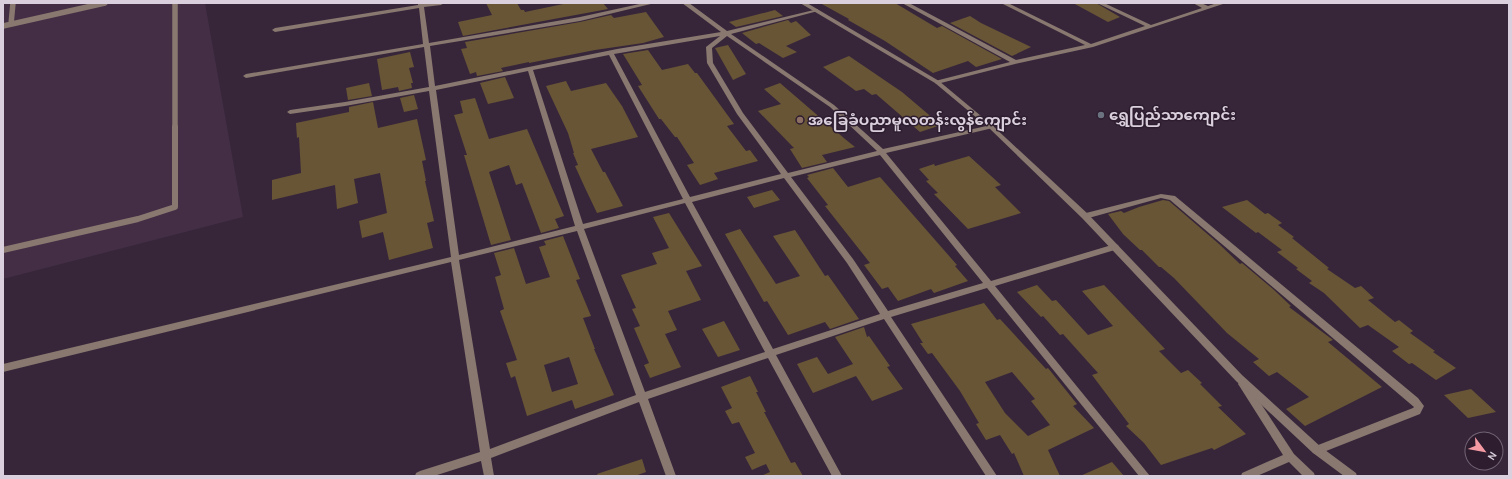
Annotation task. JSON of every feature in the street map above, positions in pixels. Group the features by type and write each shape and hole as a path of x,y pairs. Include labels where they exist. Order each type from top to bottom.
{"street":[{"path":"275,30 421,5 441,3"},
{"path":"246,76 426,44 580,19 652,3"},
{"path":"686,3 832,106 881,151 1145,476"},
{"path":"804,3 937,82 991,127 1085,216 1239,378 1318,450 1352,476"},
{"path":"905,3 1015,62"},
{"path":"1004,3 1091,46"},
{"path":"1100,3 1151,27"},
{"path":"1196,3 1207,8"},
{"path":"937,82 1015,62 1091,46 1223,3"},
{"path":"421,5 455,259 489,476"},
{"path":"290,112 432,90 661,42 727,33 816,10"},
{"path":"727,33 709,48 710,63 740,114 850,261 992,476"},
{"path":"611,53 688,201 837,476"},
{"path":"530,69 580,228 671,476"},
{"path":"3,368 455,259 881,151 991,127"},
{"path":"1085,216 1161,196 1172,198 1415,401 1419,406 1417,411 1318,450"},
{"path":"420,476 486,455 642,398 886,315 1115,247"},
{"path":"1239,378 1290,457 1310,476"},
{"path":"1246,476 1290,457"}],"lane":[{"path":"11,24 13,3"},
{"path":"3,26 105,3"},
{"path":"3,250 138,219 175,206 175,3"}],"shaded area":[{"path":"3,3 205,3 243,217 3,279"}],"building":[{"path":"486,3 517,3 521,10 524,10 525,12 568,3 603,3 608,9 463,36 458,22 492,15"},
{"path":"820,3 895,3 937,28 942,26 1002,59 976,67 968,61 933,73 885,41"},
{"path":"1073,3 1096,3 1120,17 1108,22"},
{"path":"775,10 783,16 736,27 729,22"},
{"path":"646,12 664,37 643,43 529,62 501,68 503,71 477,76 476,72 470,74 461,49 467,48 465,42 580,22 611,15 614,18"},
{"path":"970,16 981,23 1031,47 1012,56 950,23"},
{"path":"788,20 791,23 796,21 811,35 786,46 797,52 783,58 759,43 756,44 742,33"},
{"path":"728,45 746,74 733,80 715,48"},
{"path":"648,50 662,70 688,64 695,73 697,73 734,124 727,126 746,151 750,150 758,161 714,173 718,179 700,185 687,165 694,163 677,137 675,137 661,119 659,119 638,86 642,85 623,54"},
{"path":"410,52 414,67 409,68 413,83 411,83 412,88 399,91 398,87 382,90 377,59"},
{"path":"849,56 902,92 941,125 920,132 876,94 872,95 864,89 856,91 823,67"},
{"path":"505,77 514,98 488,104 480,83"},
{"path":"566,81 571,91 606,83 622,106 638,137 591,149 623,206 597,213 575,166 578,165 568,133 546,86"},
{"path":"369,83 372,96 348,100 346,88"},
{"path":"780,83 855,147 822,155 827,162 802,168 790,149 794,148 758,111 781,104 764,89"},
{"path":"414,95 418,109 404,112 400,98"},
{"path":"475,98 489,139 527,129 564,216 555,219 559,228 541,233 522,183 516,185 509,165 489,172 511,240 491,245 464,155 467,155 454,115 463,113 460,101"},
{"path":"373,102 378,128 417,119 426,160 422,161 425,181 434,221 427,223 433,248 389,260 383,232 362,238 359,221 387,213 380,173 354,179 358,203 337,209 335,185 272,200 272,180 301,173 299,137 297,138 296,123 349,112 349,107"},
{"path":"969,156 1001,185 995,187 1021,213 968,229 934,194 938,193 926,181 929,180 919,169"},
{"path":"833,168 848,187 880,177 957,265 955,266 968,281 934,293 931,289 898,301 888,287 882,289 864,265 870,263 825,206 828,205 807,178 809,177 807,175"},
{"path":"772,190 780,200 754,208 747,197"},
{"path":"1163,200 1169,201 1240,264 1242,263 1273,289 1291,306 1289,307 1333,340 1328,342 1382,387 1305,426 1286,409 1309,397 1277,372 1269,376 1253,362 1259,359 1227,333 1174,278 1159,267 1123,234 1108,214 1121,211 1124,213"},
{"path":"1247,200 1265,214 1268,213 1282,223 1278,225 1329,268 1327,269 1355,288 1361,286 1374,298 1368,300 1395,322 1399,320 1413,331 1410,333 1456,368 1436,380 1412,363 1409,364 1392,351 1399,347 1368,325 1360,328 1324,293 1309,283 1312,281 1296,269 1298,268 1277,252 1282,250 1258,232 1256,233 1222,207"},
{"path":"669,213 702,266 686,271 701,300 668,311 677,330 665,334 681,367 650,378 644,365 649,363 634,328 640,326 632,309 636,308 621,275 657,264 652,253 669,248 653,217"},
{"path":"740,229 776,284 800,276 773,236 795,230 825,276 828,275 859,319 830,329 825,322 788,335 767,301 764,302 725,234"},
{"path":"563,236 580,279 576,280 591,316 583,318 594,349 614,395 575,409 572,400 527,416 515,376 511,378 506,363 517,360 500,311 504,309 495,277 501,275 494,253 514,248 526,284 550,277 539,247 546,245 544,241","holes":["569,357 578,384 552,392 544,365"]},
{"path":"1037,285 1052,301 1056,300 1088,335 1113,326 1082,291 1104,285 1165,349 1159,351 1181,373 1188,370 1202,383 1200,384 1222,406 1218,407 1246,434 1214,450 1212,448 1161,465 1144,443 1126,426 1129,424 1092,375 1098,373 1063,334 1060,335 1043,316 1041,317 1017,292"},
{"path":"984,303 997,320 1000,319 1046,369 1048,368 1077,404 1073,406 1094,428 1048,450 1060,476 1024,476 1014,453 1012,454 1000,435 986,440 976,424 979,423 960,391 932,353 928,354 920,343 923,343 911,324","holes":["1012,372 1035,399 1031,401 1050,425 1028,436 1005,413 985,382"]},
{"path":"724,321 740,350 718,357 702,329"},
{"path":"864,327 867,337 869,336 890,366 887,367 903,389 872,401 856,376 813,393 797,364 817,357 828,374 853,364 835,337"},
{"path":"750,376 766,412 764,412 791,463 795,462 803,476 761,476 770,472 766,464 752,470 745,457 755,453 739,422 732,424 725,411 732,408 721,387"},
{"path":"1471,389 1496,412 1468,418 1444,395"},
{"path":"642,459 646,472 635,476 598,476 597,474"},
{"path":"1112,462 1124,476 1080,476"}],"place":[{"name":"ရွှေပြည်သာကျောင်း","path":"1101,115"},
{"name":"အခြေခံပညာမူလတန်းလွန်ကျောင်း","path":"800,120"}]}
